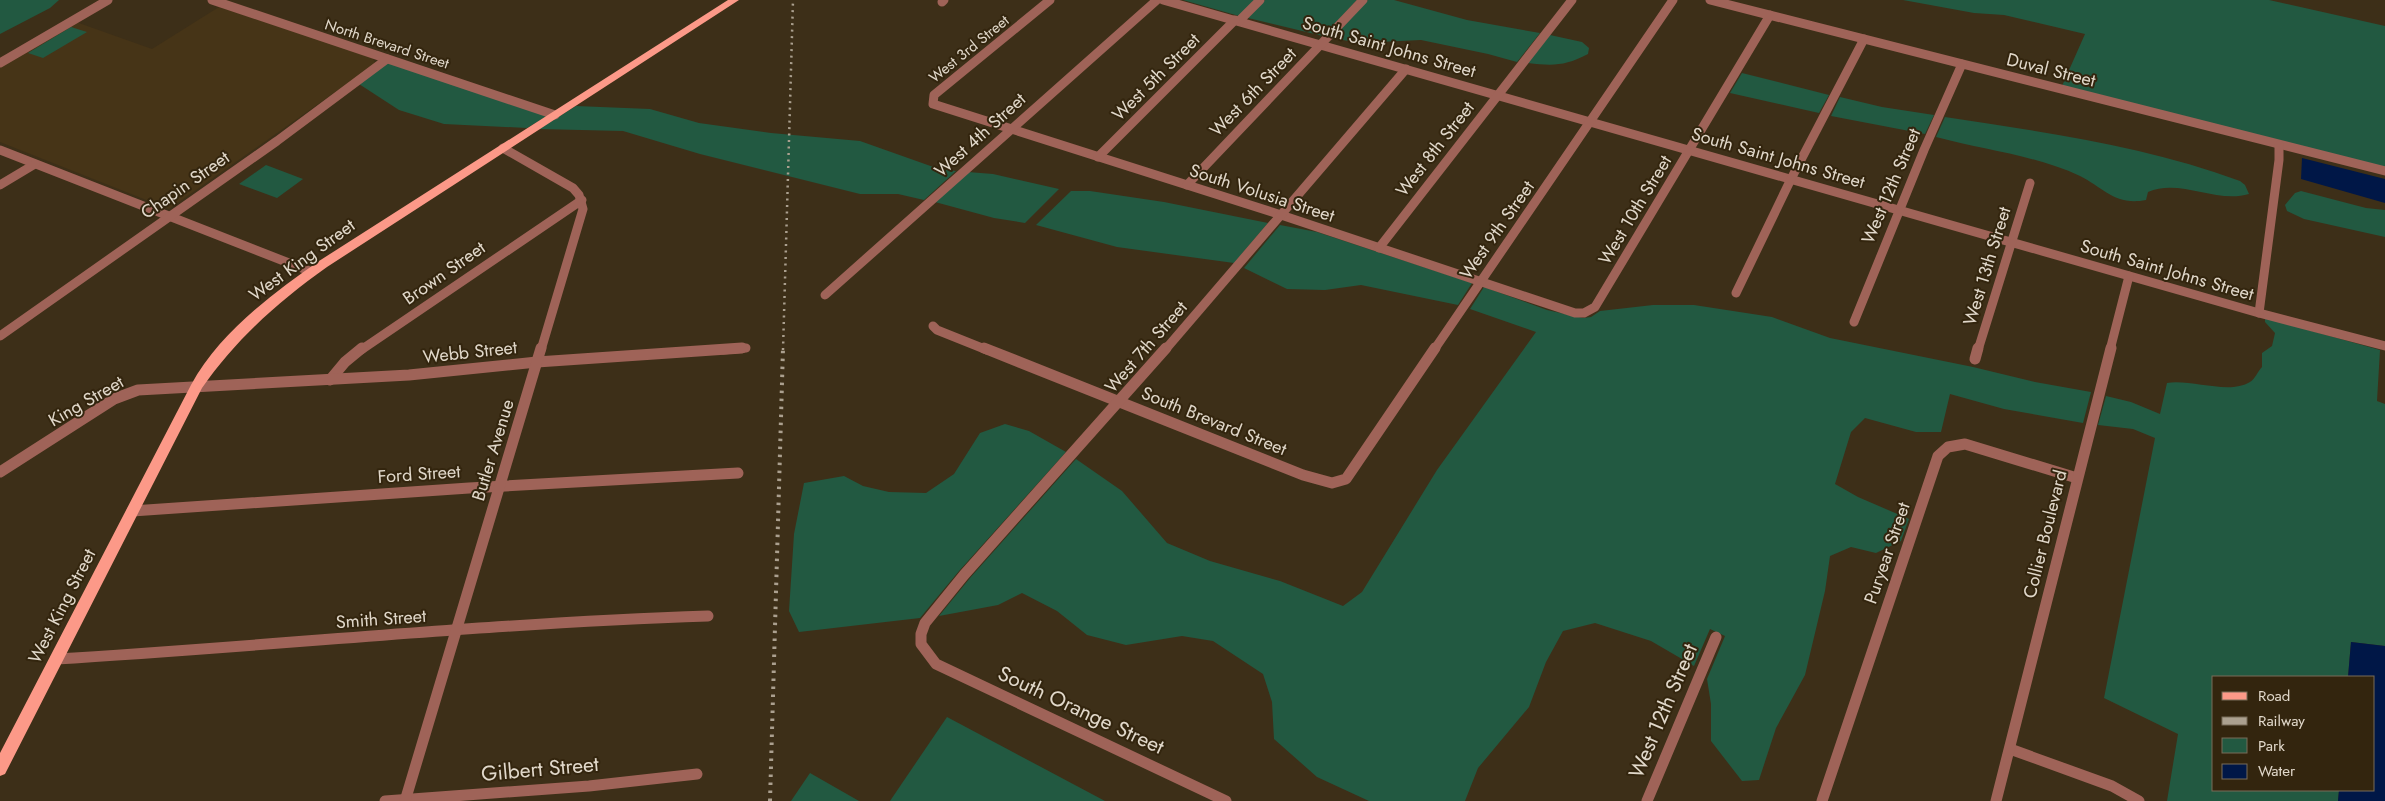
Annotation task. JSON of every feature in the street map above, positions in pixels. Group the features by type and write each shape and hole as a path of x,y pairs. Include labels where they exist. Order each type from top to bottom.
{"main road":[{"name":"West King Street","path":"0,769 197,385 220,353 248,323 283,292 312,272 734,0"}],"street":[{"path":"0,63 108,0"},
{"name":"North Brevard Street","path":"212,0 555,115"},
{"name":"West 3rd Street","path":"932,102 934,95 1050,0"},
{"name":"West 4th Street","path":"825,295 1157,0"},
{"name":"South Saint Johns Street","path":"1163,0 1498,94 2259,313 2385,346"},
{"name":"West 5th Street","path":"1098,157 1260,0"},
{"name":"West 6th Street","path":"1187,185 1363,0"},
{"name":"West 8th Street","path":"1380,248 1572,0"},
{"name":"West 9th Street","path":"1346,479 1674,0"},
{"name":"Duval Street","path":"1710,0 2385,171"},
{"name":"West 10th Street","path":"1584,313 1595,307 1770,15"},
{"path":"1736,293 1791,179 1864,39"},
{"name":"Chapin Street","path":"0,336 171,216 387,59"},
{"name":"West 12th Street","path":"1854,322 1899,210 1962,64"},
{"name":"West 7th Street","path":"923,649 921,634 925,623 964,575 1282,216 1406,69"},
{"name":"South Volusia Street","path":"932,102 936,106 1187,185 1565,311 1584,313"},
{"path":"2259,313 2279,160 2279,145"},
{"path":"503,148 573,188 582,200"},
{"path":"0,150 312,272"},
{"path":"0,185 35,164"},
{"name":"West 13th Street","path":"1975,359 2030,183"},
{"name":"Butler Avenue","path":"405,800 537,362 582,209 582,200"},
{"name":"Brown Street","path":"330,380 345,362 364,348 582,200"},
{"name":"Collier Boulevard","path":"1996,801 2129,276"},
{"name":"South Brevard Street","path":"933,326 937,330 1303,475 1332,483 1346,479"},
{"name":"Webb Street","path":"197,385 330,380 537,362 746,348"},
{"name":"King Street","path":"0,472 104,405 126,394 150,388 197,385"},
{"name":"Puryear Street","path":"1822,801 1938,456 1948,447 1965,444 2077,478"},
{"name":"Ford Street","path":"132,511 500,486 738,473"},
{"name":"Smith Street","path":"56,659 587,620 708,616"},
{"name":"West 12th Street","path":"1647,801 1716,637"},
{"name":"South Orange Street","path":"923,649 936,664 1226,801"},
{"path":"2010,749 2112,786 2139,801"},
{"name":"Gilbert Street","path":"385,801 588,786 697,774"}],"shaded area":[{"path":"219,7 373,58 375,64 169,209 0,142 0,67 76,22 152,49"}],"green space":[{"path":"0,0 59,0 50,8 0,34"},
{"path":"1183,0 1254,0 1239,16"},
{"path":"1265,0 1357,0 1323,36 1248,18"},
{"path":"1368,0 1394,0 1467,20 1540,33 1517,62 1421,40 1358,43 1333,38"},
{"path":"1903,0 2269,0 2385,26 2385,168 2062,86 2085,34 2004,15 1974,13"},
{"path":"71,27 87,32 43,58 28,53"},
{"path":"1550,35 1582,42 1589,48 1588,54 1559,64 1528,63"},
{"path":"388,62 547,116 527,128 444,124 399,110 359,84"},
{"path":"1742,73 1829,95 1819,113 1730,93"},
{"path":"1840,97 1882,107 1934,115 1925,134 1831,116"},
{"path":"576,106 650,109 699,123 771,133 860,141 939,169 956,171 924,200 898,194 860,194 700,154 623,131 539,129"},
{"path":"1945,117 2020,128 2168,158 2240,181 2245,185 2249,194 2224,196 2185,189 2160,188 2148,192 2146,200 2135,201 2118,198 2080,176 2063,169 1936,137"},
{"path":"266,165 303,179 277,198 239,184"},
{"path":"968,172 993,174 1059,189 1025,223 994,218 935,202"},
{"path":"1071,191 1090,191 1164,202 1268,223 1234,263 1117,247 1036,225"},
{"path":"2301,191 2366,208 2385,210 2385,237 2304,219 2287,211 2285,205 2295,193"},
{"path":"1280,225 1317,232 1472,283 1458,305 1361,285 1325,290 1287,289 1244,268"},
{"path":"1484,287 1547,310 1583,318 1591,317 1600,311 1653,305 1694,305 1772,317 1830,338 1973,367 2035,382 2091,392 2083,423 2004,409 1950,394 1941,432 1916,432 1865,418 1851,432 1835,484 1858,497 1909,519 1901,541 1876,553 1851,547 1830,556 1825,591 1805,675 1776,728 1759,780 1742,781 1711,741 1711,704 1707,679 1725,636 1710,629 1694,666 1651,641 1595,623 1563,631 1546,662 1529,707 1478,768 1465,801 1369,801 1317,777 1274,739 1272,702 1263,674 1213,641 1182,636 1126,645 1087,635 1057,611 1022,593 998,605 939,616 970,578 1076,459 1122,491 1167,543 1210,561 1280,581 1343,606 1362,592 1437,470 1536,332 1470,309"},
{"path":"2265,318 2380,350 2377,401 2385,404 2385,646 2351,642 2348,676 2212,676 2212,791 2339,791 2338,801 2167,801 2178,734 2104,698 2155,438 2133,429 2098,425 2106,396 2131,402 2160,414 2167,383 2177,382 2232,387 2250,382 2262,367 2262,353 2272,346 2275,333 2265,322"},
{"path":"1005,424 1029,431 1066,452 959,571 920,618 799,632 789,611 794,534 804,483 844,476 863,486 889,492 926,493 954,474 980,433"},
{"path":"947,717 1105,801 890,801"},
{"path":"810,773 859,801 791,801"}],"water":[{"path":"2302,158 2385,179 2385,203 2301,179"},
{"path":"2351,642 2385,646 2385,801 2338,801 2339,791 2375,791 2375,676 2348,676"}],"railway":[{"path":"783,350 793,0"},
{"path":"770,801 783,348"}]}
